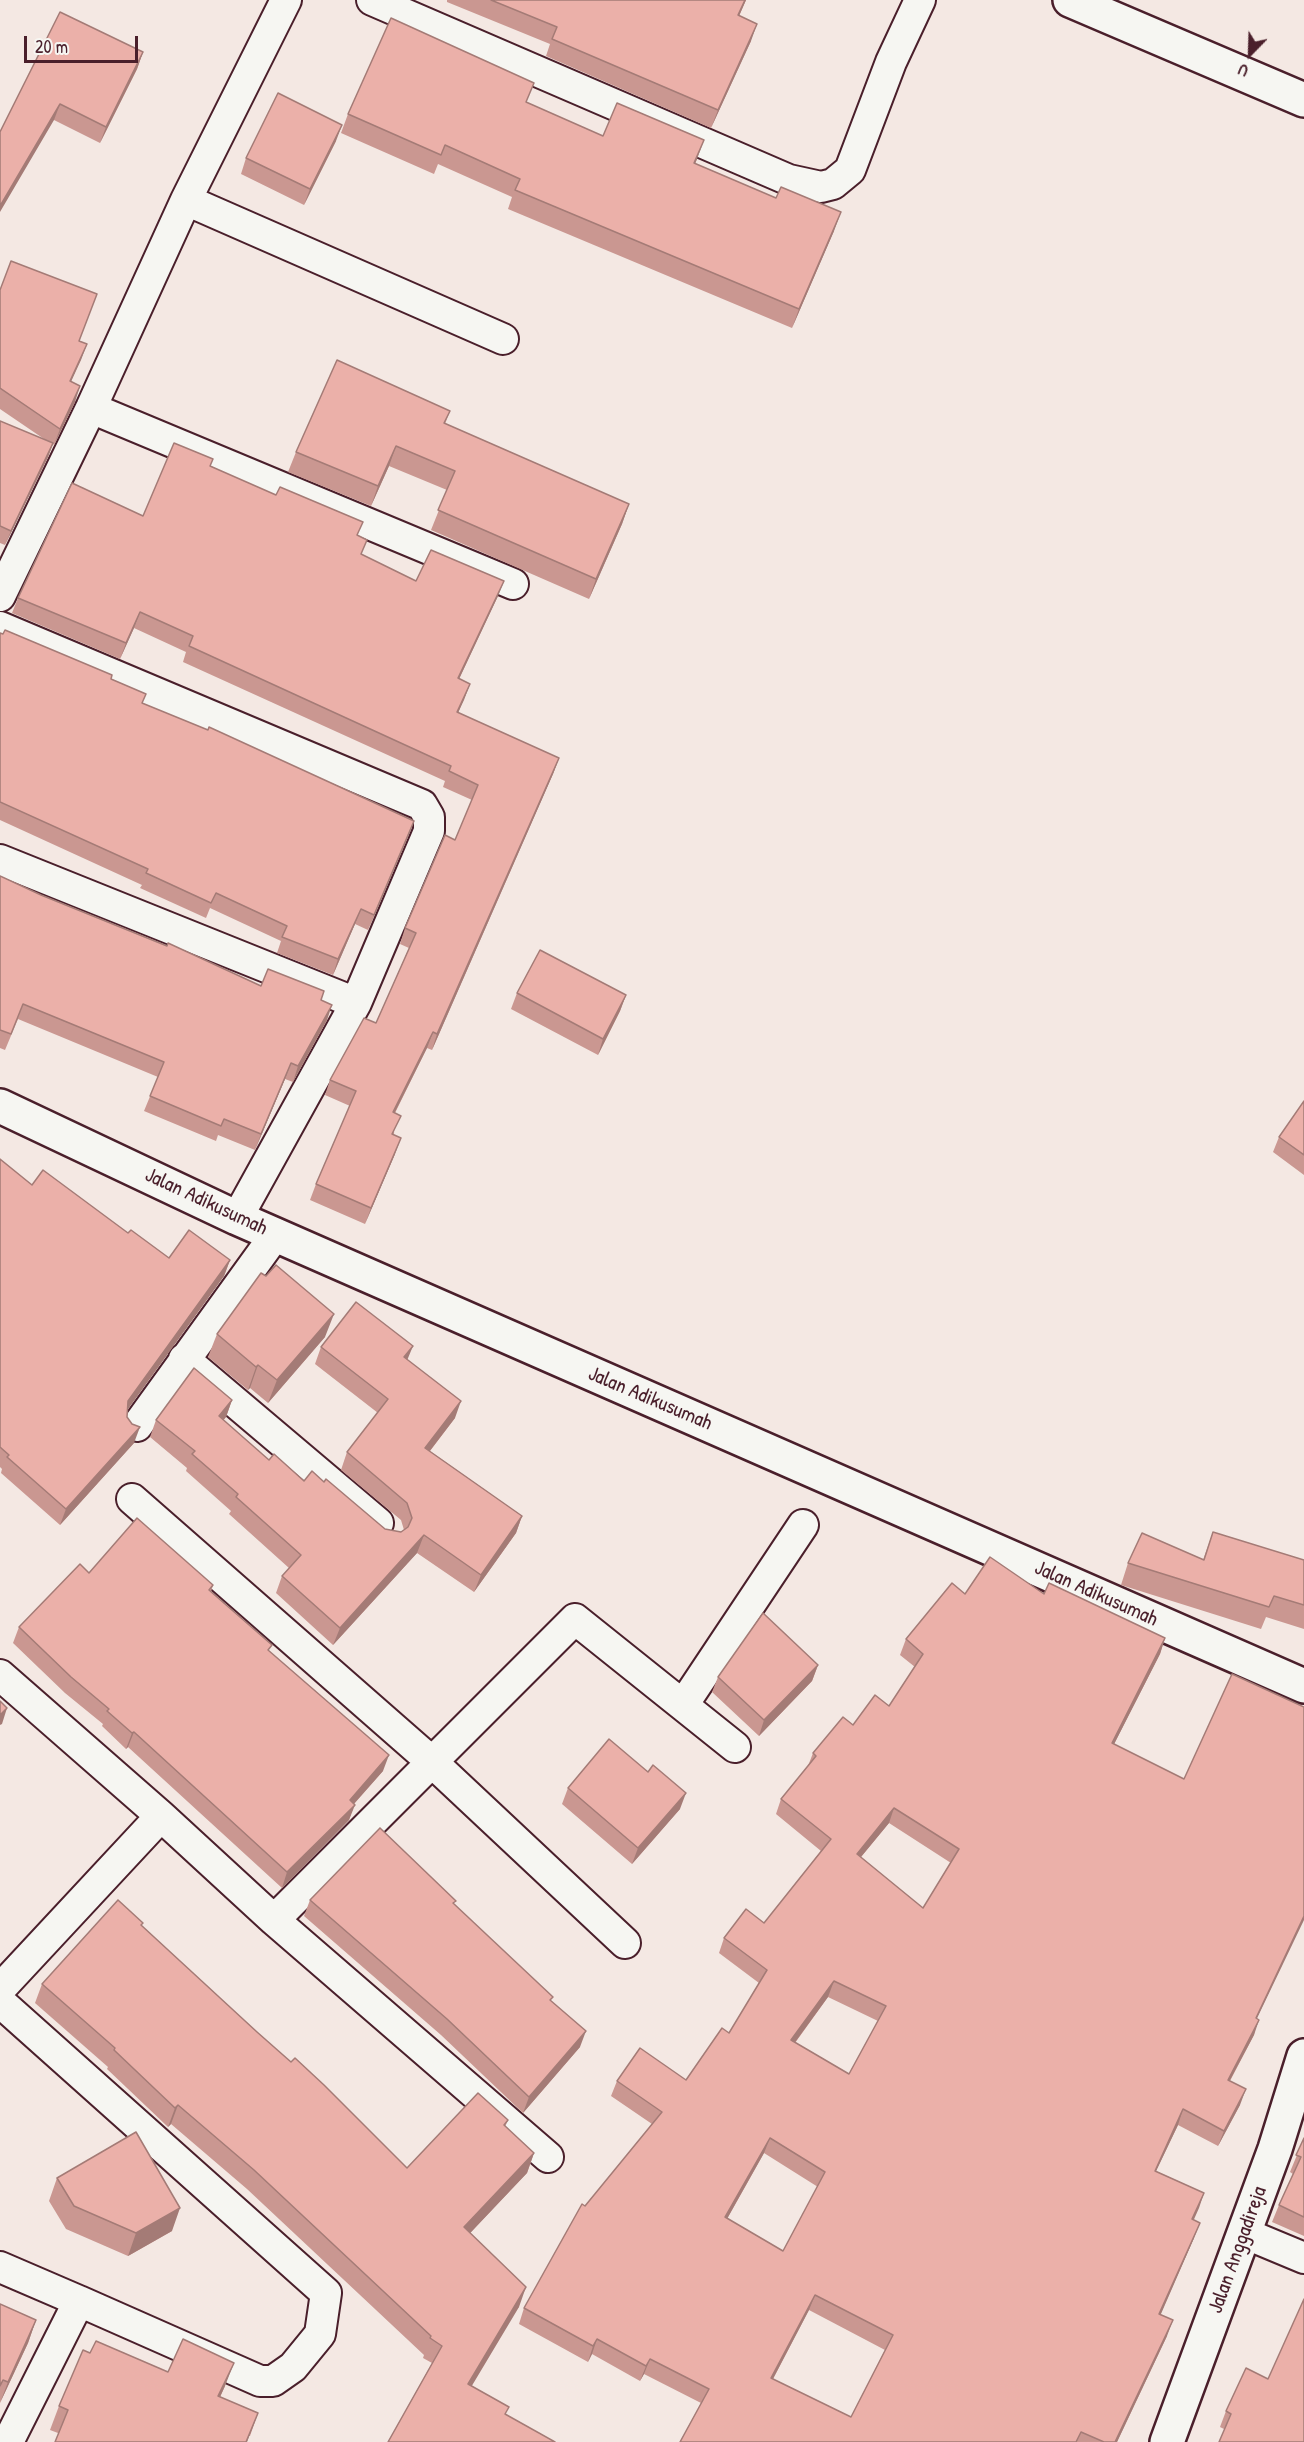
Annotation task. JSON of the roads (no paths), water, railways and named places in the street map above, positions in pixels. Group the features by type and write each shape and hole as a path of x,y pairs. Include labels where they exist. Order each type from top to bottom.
{"main road":[{"path":"1070,0 1304,100"},
{"name":"Jalan Adikusumah","path":"0,1106 237,1218 1304,1686"},
{"name":"Jalan Anggadireja","path":"1167,2442 1275,2149 1304,2056"}],"street":[{"path":"0,596 91,408 186,200 286,0"},
{"path":"372,0 789,180 821,187 833,184 850,170 891,62 920,0"},
{"path":"186,200 503,339"},
{"path":"91,408 513,584"},
{"path":"0,627 422,805 429,817 429,831 357,1004 237,1218"},
{"path":"0,860 357,1004"},
{"path":"137,1426 276,1234"},
{"path":"184,1359 389,1533"},
{"path":"132,1499 432,1762 625,1943"},
{"path":"683,1706 803,1525"},
{"path":"274,1920 576,1619 735,1748"},
{"path":"0,1674 161,1816 274,1920 548,2157"},
{"path":"0,1989 161,1816"},
{"path":"0,2002 326,2293 320,2334 293,2367 273,2381 260,2381 0,2267"},
{"path":"1244,2233 1304,2258"},
{"path":"8,2442 79,2301"}]}
